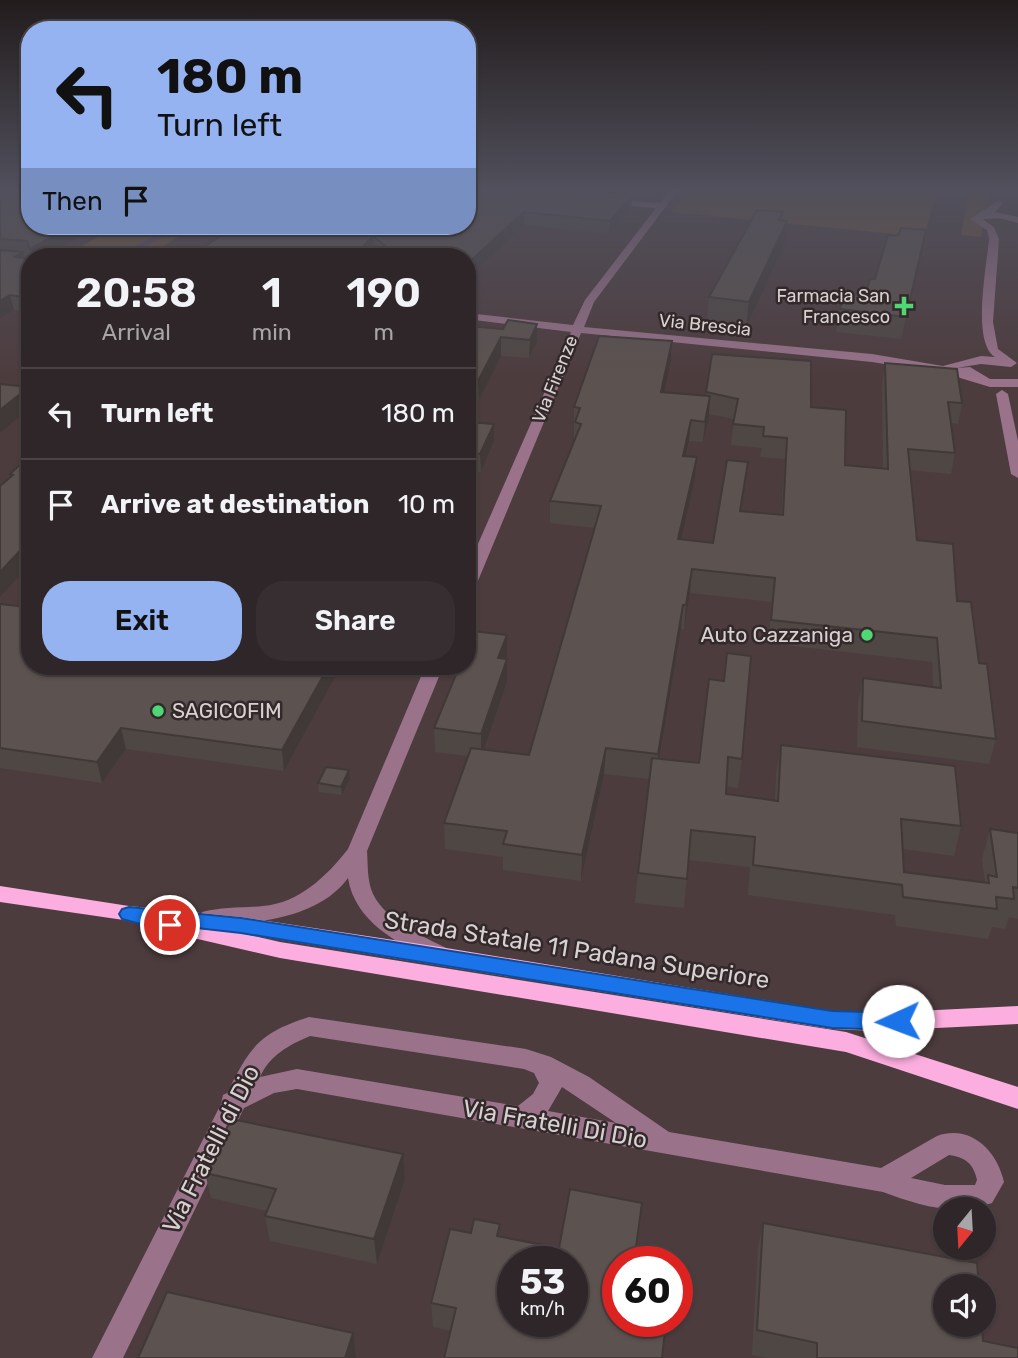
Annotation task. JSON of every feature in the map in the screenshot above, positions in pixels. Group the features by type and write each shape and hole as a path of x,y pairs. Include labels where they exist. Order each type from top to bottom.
{"main road":[{"name":"Strada Statale 11 Padana Superiore","path":"0,894 440,955 832,1020 876,1022 1018,1015"},
{"name":"Strada Statale 11 Padana Superiore","path":"129,914 280,950 846,1042 1018,1098"}],"street":[{"name":"Via Firenze","path":"476,567 589,302 626,252"},
{"path":"993,252 987,322 993,351 1014,364"},
{"name":"Via Brescia","path":"476,317 576,330 976,370"},
{"path":"976,370 993,351"},
{"path":"976,370 1014,364"},
{"path":"976,370 1017,383"},
{"path":"976,370 1002,394 1018,474"},
{"path":"1002,394 1017,383"},
{"path":"193,919 267,914 299,903 337,878 357,851 431,675"},
{"path":"357,851 359,880 367,902 402,934 440,955"},
{"name":"Via Fratelli di Dio","path":"107,1358 232,1102 254,1063 264,1050 281,1037 309,1026 526,1059 542,1064 562,1073 663,1142"},
{"name":"Via Fratelli di Dio","path":"520,1118 535,1110 550,1088 551,1076 542,1064"},
{"name":"Via Fratelli Di Dio","path":"232,1102 270,1083 297,1079 883,1180"}],"shaded area":[{"path":"0,252 21,252 21,675 476,675 476,252 1018,252 1018,1358 0,1358"}],"building":[{"path":"0,252 21,252 15,257 21,258 21,297 10,295 0,301"},
{"path":"734,252 772,252 749,302 709,297"},
{"path":"883,252 921,252 906,317 840,309 845,293 865,296 870,279 875,279"},
{"path":"508,320 537,324 530,340 501,337 476,381 476,327 503,329"},
{"path":"599,336 672,341 661,392 710,396 705,422 691,420 683,456 697,457 678,539 713,543 727,460 748,462 740,511 783,515 787,438 763,436 764,427 733,424 738,399 706,392 712,354 811,361 811,407 846,410 845,465 888,469 885,363 957,369 962,403 948,402 955,453 908,449 917,540 953,544 957,601 971,602 979,663 987,664 996,739 862,721 863,678 941,688 937,638 771,620 775,578 692,569 686,605 683,605 658,754 606,748 582,855 503,844 507,831 444,823 471,748 529,755 601,506 550,501 581,424 575,422 580,408 574,407"},
{"path":"0,384 21,386 21,393 0,410"},
{"path":"476,423 494,424 480,454 476,454"},
{"path":"21,464 21,550 0,572 0,486 13,475 10,474"},
{"name":"SAGICOFIM","path":"0,604 21,606 21,675 324,675 282,750 121,728 97,762 0,748"},
{"path":"476,631 507,635 498,658 507,659 481,734 434,728 456,675 476,675"},
{"path":"727,653 751,656 742,759 728,757 726,794 778,801 781,745 955,766 961,826 901,819 904,872 989,883 988,875 997,877 990,829 1018,833 1018,888 1013,887 1014,899 996,897 997,909 903,897 902,885 753,865 755,837 691,830 687,879 638,873 652,758 699,763 709,679 724,681"},
{"path":"326,767 349,770 341,787 318,783"},
{"path":"231,1119 403,1154 374,1239 265,1216 276,1189 205,1173"},
{"path":"570,1189 642,1203 636,1246 602,1246 602,1337 664,1337 662,1358 444,1358 456,1308 431,1303 450,1229 471,1233 474,1219 500,1224 497,1236 549,1246 497,1246 497,1337 588,1337 588,1246 559,1246"},
{"path":"763,1223 933,1255 933,1260 977,1263 978,1274 933,1274 933,1337 983,1337 983,1341 1018,1348 1018,1358 817,1358 817,1343 757,1330"},
{"path":"167,1292 353,1333 345,1358 138,1358"}],"place":[{"name":"Farmacia San Francesco","path":"904,306"},
{"name":"Auto Cazzaniga","path":"867,635"},
{"name":"SAGICOFIM","path":"158,711"}],"route":[{"path":"170,925 129,914 241,925 440,955 832,1020 898,1021"}]}
